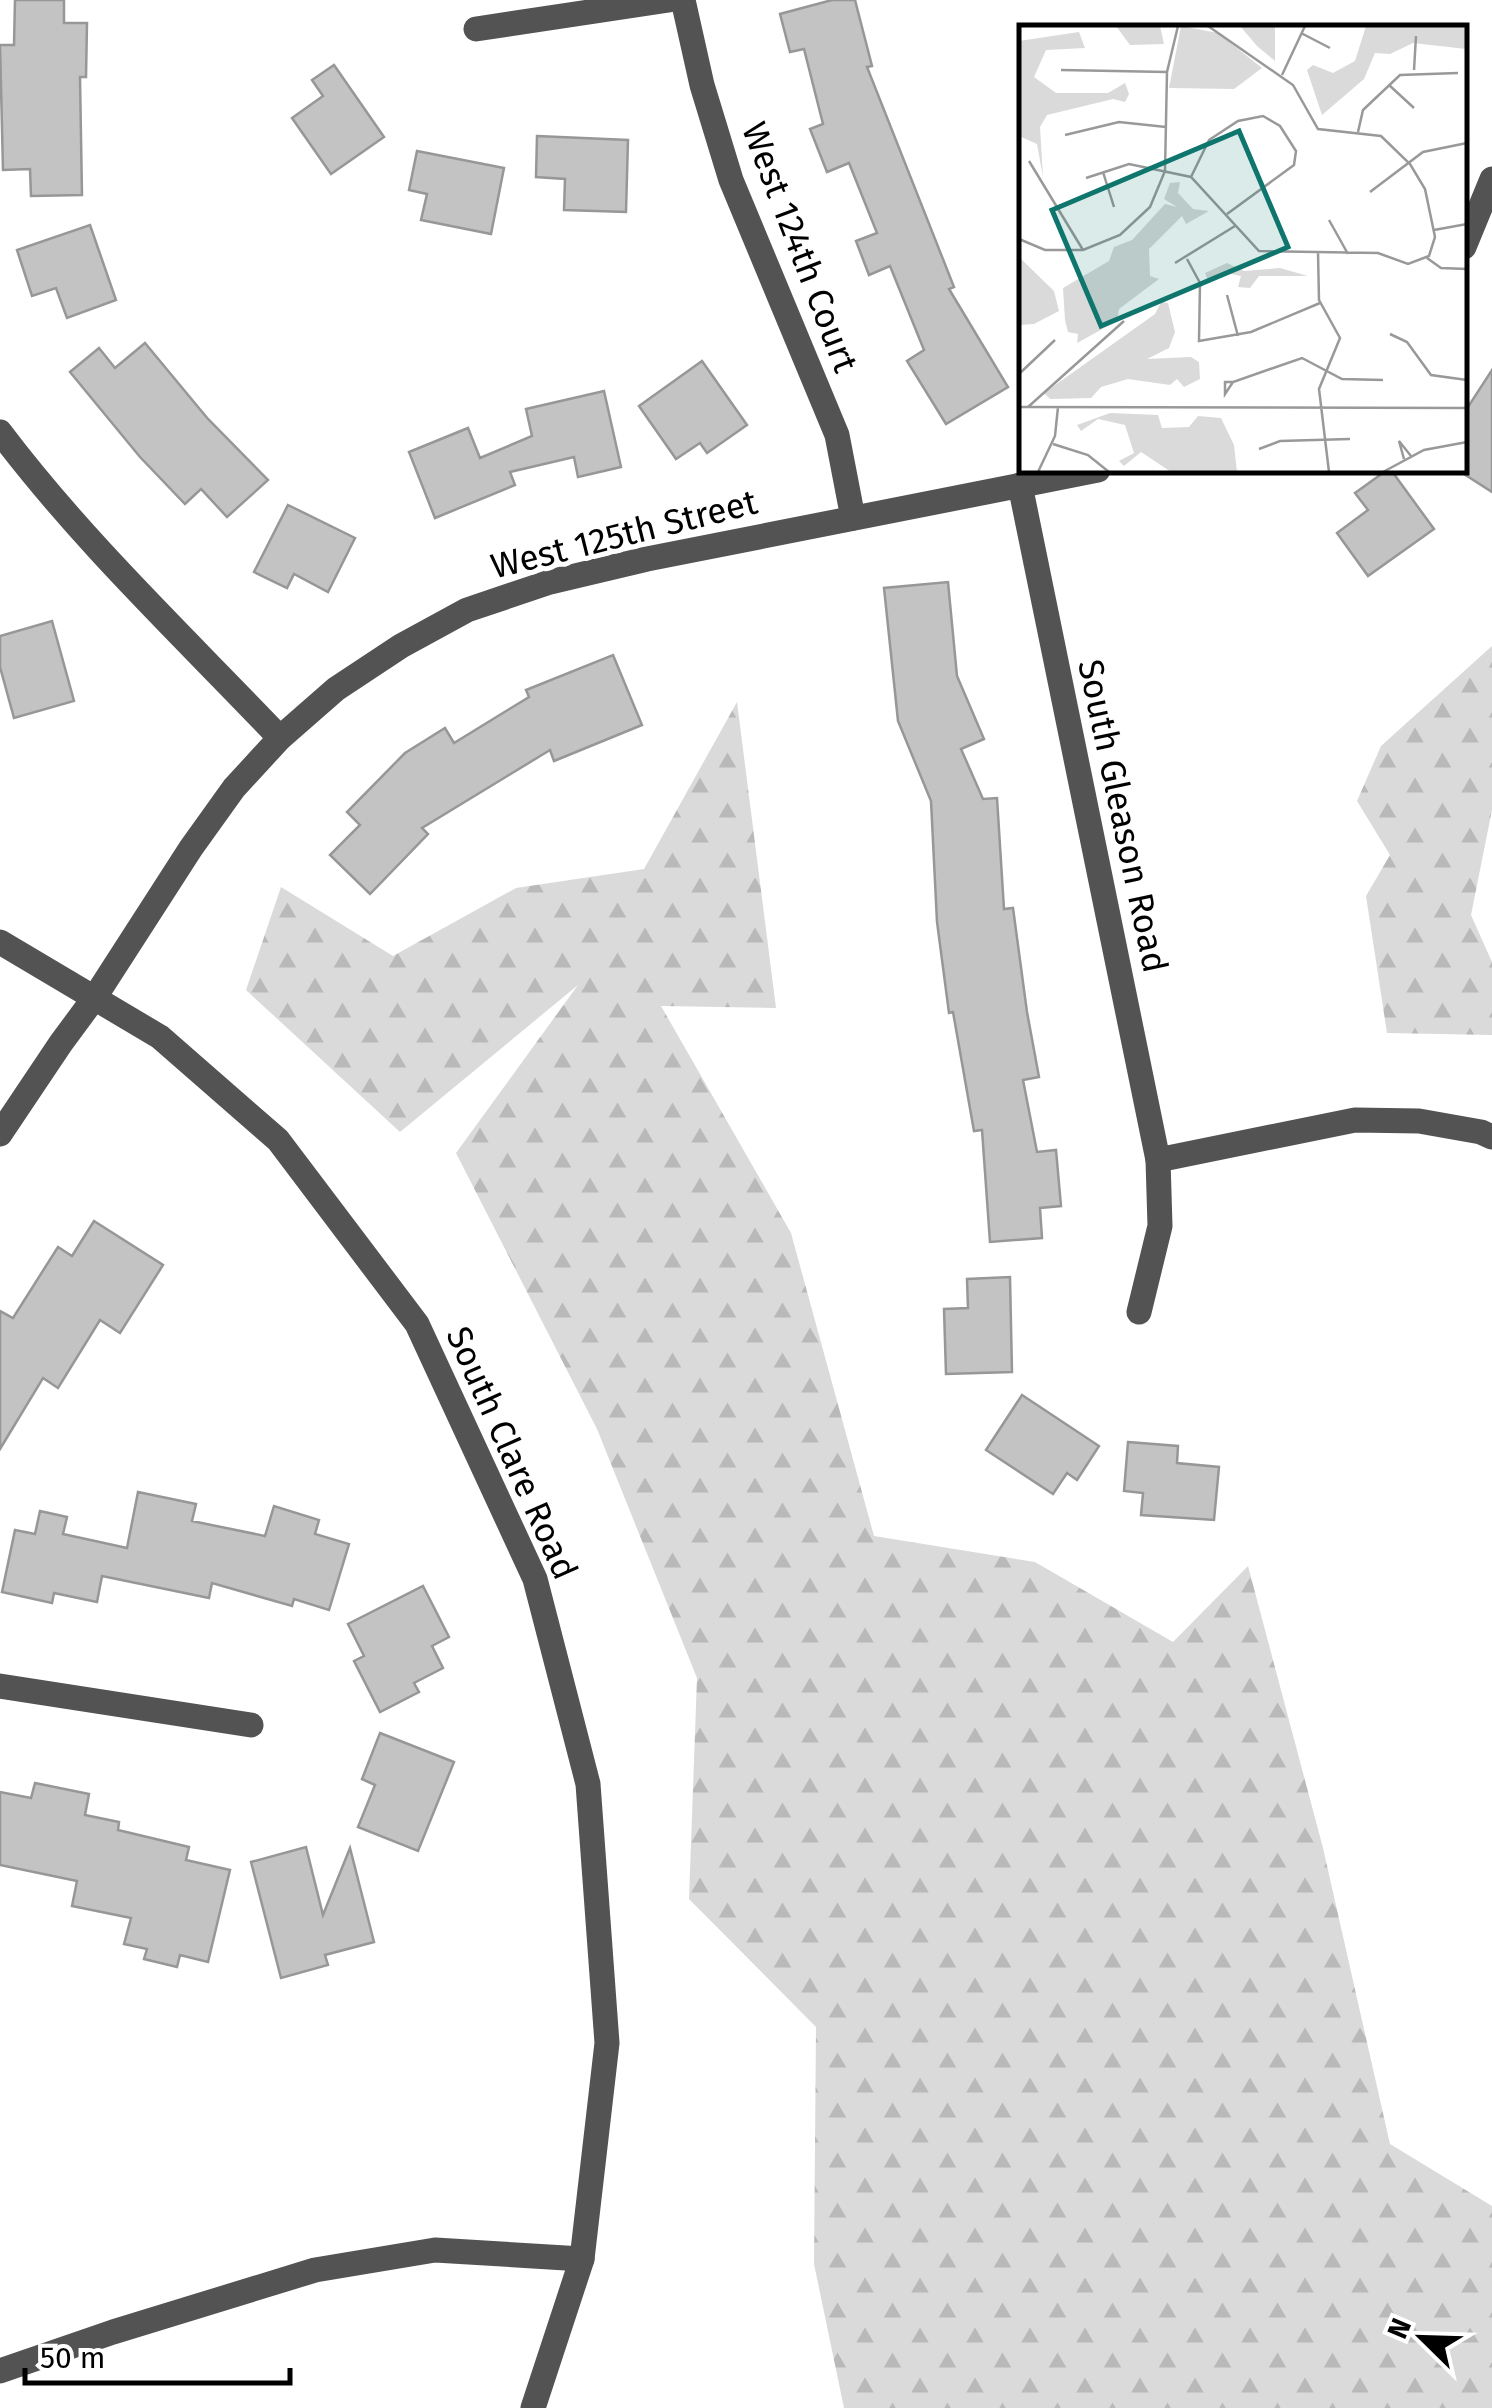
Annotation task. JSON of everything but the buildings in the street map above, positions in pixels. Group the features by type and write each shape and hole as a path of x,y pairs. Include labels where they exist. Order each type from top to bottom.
{"street":[{"path":"476,29 669,0"},
{"name":"West 124th Court","path":"682,0 702,85 731,180 837,435 854,518"},
{"path":"1467,240 1492,180"},
{"path":"0,432 84,533 280,738"},
{"name":"West 125th Street","path":"0,1134 234,788 280,738 336,689 400,646 466,610 550,582 646,558 1088,472"},
{"name":"South Gleason Road","path":"1020,485 1158,1160 1160,1226 1140,1312"},
{"name":"South Clare Road","path":"0,942 160,1037 278,1140 417,1324 535,1579 588,1784 607,2043 582,2259 533,2408"},
{"path":"1158,1160 1355,1120 1419,1121 1492,1137"},
{"path":"0,1686 252,1725"},
{"path":"0,2371 315,2270 435,2250 582,2259"}],"green space":[{"path":"1492,646 1492,810 1471,915 1492,962 1492,1035 1387,1033 1366,896 1390,855 1357,801 1381,746"},
{"path":"737,702 776,1008 661,1006 791,1233 874,1536 1035,1562 1173,1642 1248,1566 1323,1848 1390,2144 1492,2206 1492,2408 844,2408 814,2264 816,2027 689,1899 697,1678 597,1429 456,1153 578,985 400,1132 246,990 281,887 393,956 516,888 644,869"}]}
